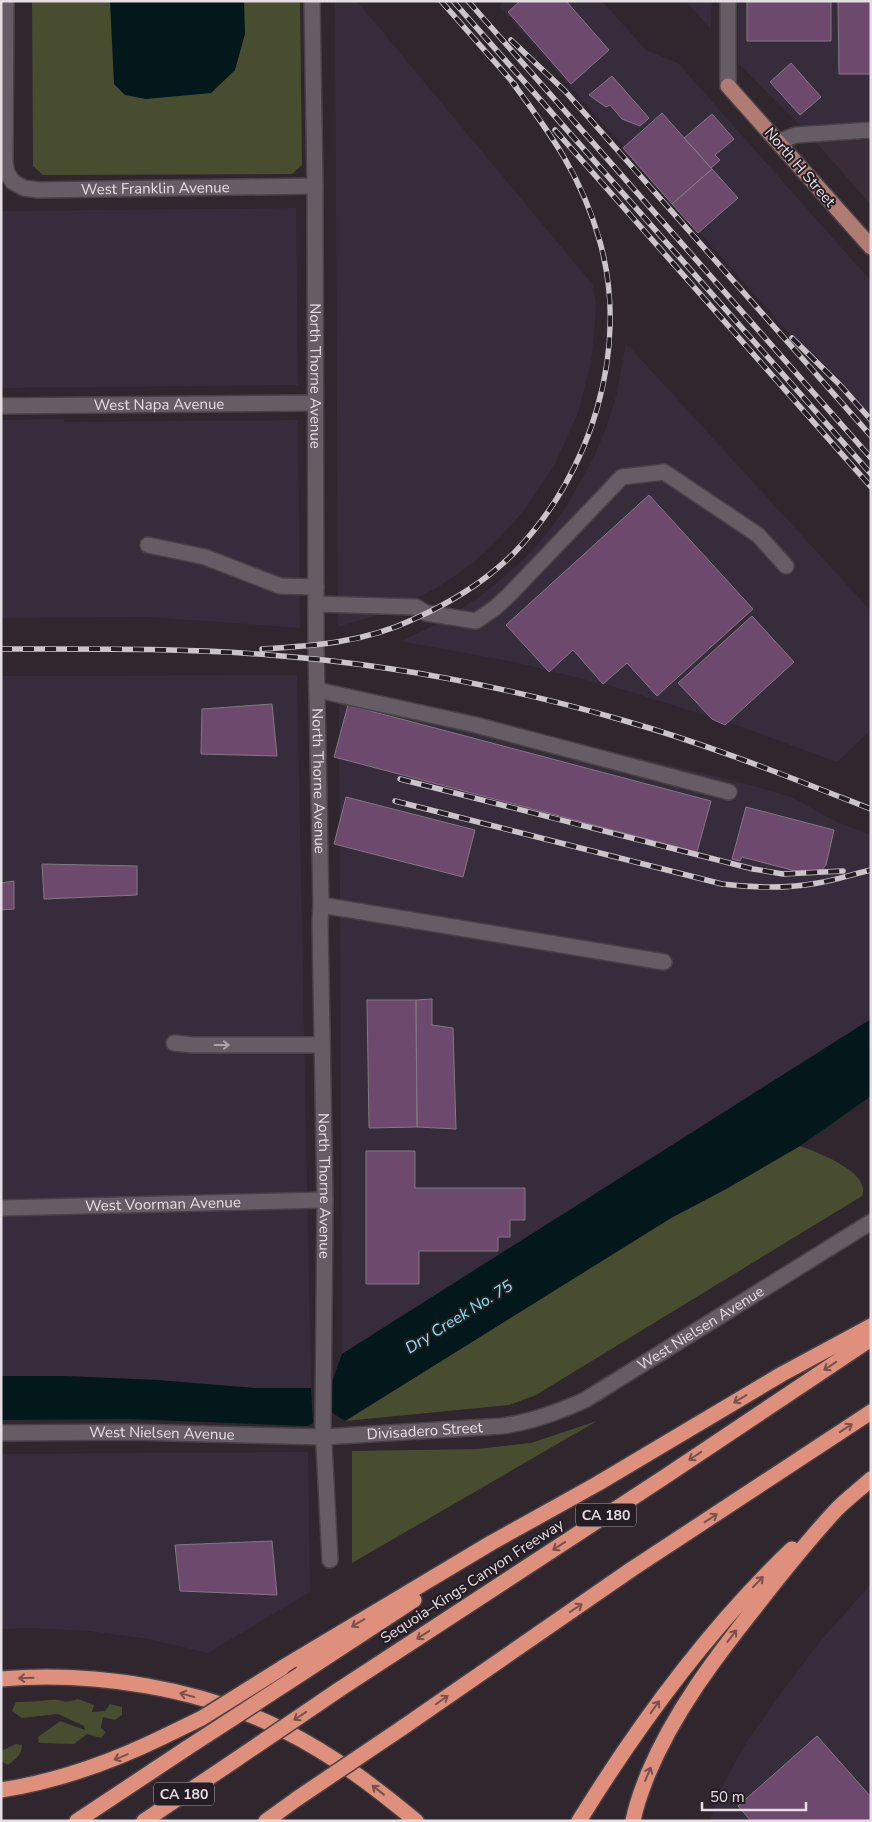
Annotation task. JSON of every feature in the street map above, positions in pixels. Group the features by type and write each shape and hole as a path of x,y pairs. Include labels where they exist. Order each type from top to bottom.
{"highway":[{"path":"1,1790 39,1783 96,1767 130,1754 202,1718 491,1543 597,1484 782,1374 871,1326"},
{"name":"Sequoia–Kings Canyon Freeway","path":"144,1821 340,1689 663,1478 871,1339"},
{"path":"266,1821 632,1570 871,1412"},
{"path":"579,1821 628,1745 673,1681 736,1606 804,1537 871,1479"},
{"path":"77,1821 449,1578 597,1484"},
{"path":"633,1821 642,1787 655,1757 695,1688 751,1612 837,1509"},
{"path":"1,1679 53,1677 98,1679 137,1684 182,1694 255,1717 285,1730 351,1770 416,1821"}],"main road":[{"name":"North H Street","path":"728,86 871,248"}],"street":[{"path":"6,1 5,162 7,187"},
{"name":"North Thorne Avenue","path":"312,1 315,186 316,604 321,905 321,1045 325,1200 323,1431 330,1560"},
{"path":"728,1 728,86"},
{"path":"778,142 796,135 871,130"},
{"name":"West Franklin Avenue","path":"7,187 38,190 315,186"},
{"name":"West Napa Avenue","path":"1,406 315,403"},
{"path":"316,604 416,607 426,613 476,621 495,608 509,595 622,477 664,472 758,535 786,566"},
{"path":"148,544 205,557 280,586 316,587"},
{"path":"317,690 476,725 729,792"},
{"path":"321,905 664,962"},
{"path":"174,1043 193,1046 321,1045"},
{"name":"West Voorman Avenue","path":"1,1208 325,1200"},
{"name":"West Nielsen Avenue","path":"525,1423 561,1411 585,1400 871,1222"},
{"name":"Divisadero Street","path":"323,1431 502,1426 525,1423"},
{"name":"West Nielsen Avenue","path":"1,1433 323,1431"}],"shaded area":[{"path":"335,1 357,1 593,285 596,304 591,362 578,413 554,466 523,512 483,554 438,587 387,612 338,627"},
{"path":"505,1 602,1 646,50 678,63 871,281 871,426 499,6"},
{"path":"685,1 712,1 711,29"},
{"path":"738,1 871,1 871,139 814,140 738,63"},
{"path":"871,139 871,205 814,140"},
{"path":"296,208 298,385 1,388 1,211"},
{"path":"626,343 871,611 871,730 837,762 736,725 615,687 514,662 401,641 433,626 478,598 526,557 549,531 567,505 594,457 617,393"},
{"path":"64,419 64,422 298,420 300,628 149,617 1,618 1,420"},
{"path":"297,675 311,1388 254,1388 157,1380 64,1376 1,1376 1,676"},
{"path":"339,696 434,710 512,726 747,784 791,797 837,822 871,835 871,1019 342,1354"},
{"path":"308,1452 310,1592 208,1653 149,1639 89,1631 29,1628 1,1629 1,1454"},
{"path":"871,1584 871,1821 710,1821 719,1792 746,1743 822,1639"}],"green space":[{"path":"32,1 300,1 302,165 292,174 43,175 33,166"},
{"path":"800,1146 829,1158 851,1171 859,1179 863,1187 862,1196 536,1395 509,1405 345,1421 671,1218"},
{"path":"597,1421 352,1563 352,1451 477,1449 531,1443"},
{"path":"78,1699 94,1705 92,1712 105,1711 110,1704 122,1707 122,1715 115,1720 103,1717 101,1728 106,1732 101,1738 87,1734 74,1744 39,1743 38,1737 60,1721 85,1730 84,1726 58,1714 22,1718 12,1711 16,1702 69,1701"},
{"path":"16,1744 22,1745 18,1756 8,1765 1,1761 1,1751"}],"water":[{"path":"110,1 244,1 245,34 235,70 211,93 146,99 125,95 114,84"},
{"name":"Dry Creek No. 75","path":"871,1019 871,1096 800,1146 671,1218 345,1421 331,1412 331,1384 342,1354"},
{"path":"1,1376 64,1376 157,1380 254,1388 311,1388 313,1423 307,1426 129,1419 1,1420"}],"building":[{"path":"520,1 566,1 609,50 571,84 508,12"},
{"path":"747,1 831,1 831,41 747,41"},
{"path":"838,1 871,1 871,74 839,74"},
{"path":"791,63 821,97 800,115 770,82"},
{"path":"612,76 649,118 640,126 622,119 610,105 606,107 589,95"},
{"path":"662,113 712,169 672,204 623,148"},
{"path":"712,114 734,139 715,155 720,160 711,168 684,138"},
{"path":"712,169 738,198 698,233 672,204"},
{"path":"649,495 753,609 657,696 627,663 603,684 573,650 549,672 506,625"},
{"path":"752,616 794,662 725,725 712,719 678,683"},
{"path":"272,704 277,756 201,754 202,709"},
{"path":"348,705 711,801 697,852 334,757"},
{"path":"346,797 475,830 463,877 334,844"},
{"path":"746,807 834,830 826,865 821,871 799,872 742,857 740,861 732,859"},
{"path":"42,864 137,866 137,895 44,899"},
{"path":"14,881 14,909 1,910 1,883"},
{"path":"432,999 432,1025 453,1028 456,1129 417,1127 416,1000"},
{"path":"367,1000 416,1000 417,1127 369,1128"},
{"path":"366,1151 415,1151 415,1188 525,1188 525,1220 510,1220 510,1237 498,1237 498,1251 419,1251 419,1284 366,1284"},
{"path":"272,1541 277,1595 180,1591 175,1545"},
{"path":"817,1736 871,1797 871,1821 751,1821 738,1806"}],"railway":[{"path":"441,1 516,86"},
{"path":"453,1 871,474"},
{"path":"468,1 871,458"},
{"path":"511,40 565,91 871,436"},
{"path":"262,649 339,642 377,633 427,613 467,590 492,573 514,553 541,521 564,486 583,448 597,408 606,367 610,325 608,283 600,242 593,219 575,177 552,138 512,82"},
{"path":"555,130 871,487"},
{"path":"792,338 840,385 871,420"},
{"path":"1,649 136,649 270,655 359,664 492,687 579,708 654,729 748,762 871,809"},
{"path":"400,779 753,869 783,874 843,871"},
{"path":"395,801 722,884 758,887 806,885 871,870"}]}
